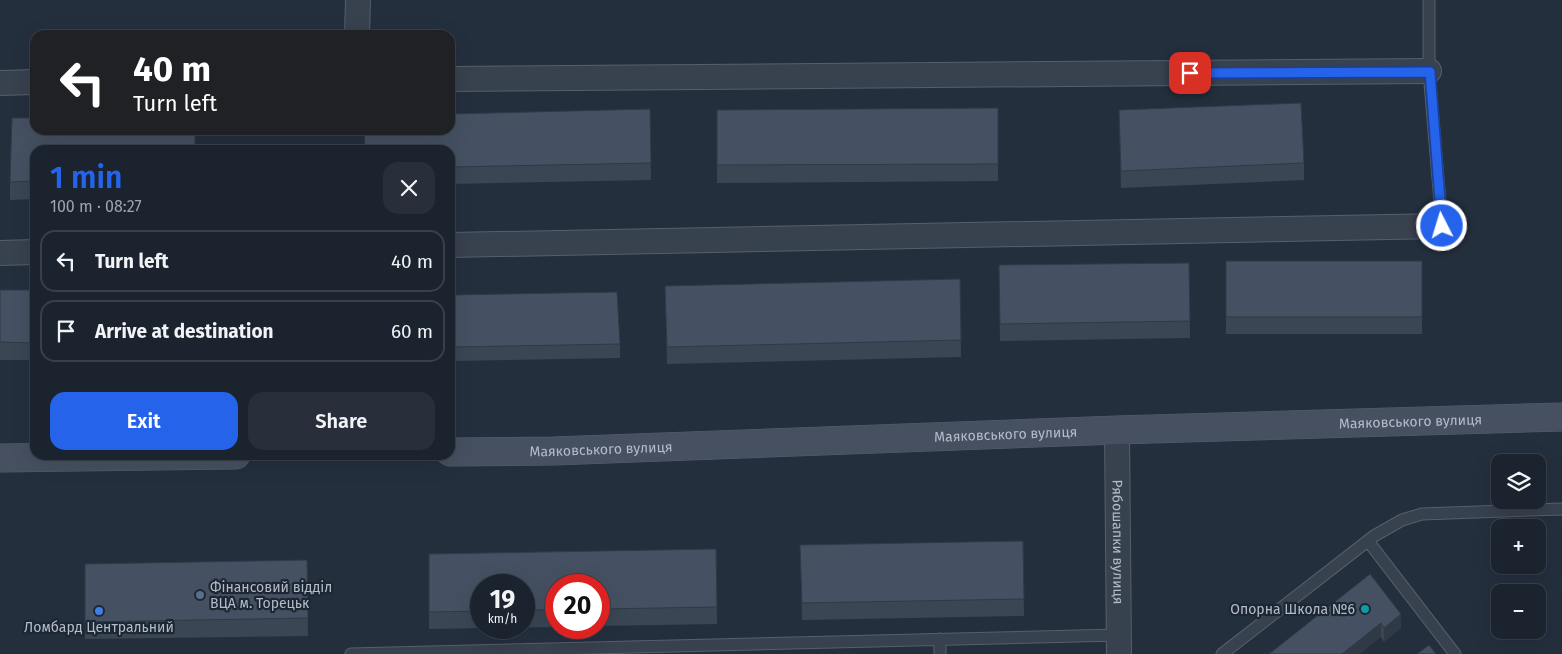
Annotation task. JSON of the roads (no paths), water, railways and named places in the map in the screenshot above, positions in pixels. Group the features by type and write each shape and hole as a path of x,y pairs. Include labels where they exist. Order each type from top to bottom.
{"main road":[{"name":"Маяковського вулиця","path":"455,452 564,451 1117,430 1562,417"},
{"path":"0,458 30,458"}],"street":[{"path":"357,30 358,0"},
{"path":"455,79 1430,72"},
{"path":"0,82 30,82"},
{"path":"455,244 1442,226"},
{"path":"0,253 30,252"},
{"name":"Рябошапки вулиця","path":"1117,430 1119,644"}],"lane":[{"path":"1429,0 1430,72 1442,226"},
{"path":"1222,654 1368,541 1402,520 1422,514 1562,509"},
{"path":"1368,541 1456,654"},
{"path":"351,654 697,649 940,639 1119,644"},
{"path":"940,639 940,654"}],"place":[{"name":"Фінансовий відділ ВЦА м. Торецьк","path":"200,595"},
{"name":"Опорна Школа №6","path":"1365,609"},
{"name":"Ломбард Центральний","path":"99,611"}]}
